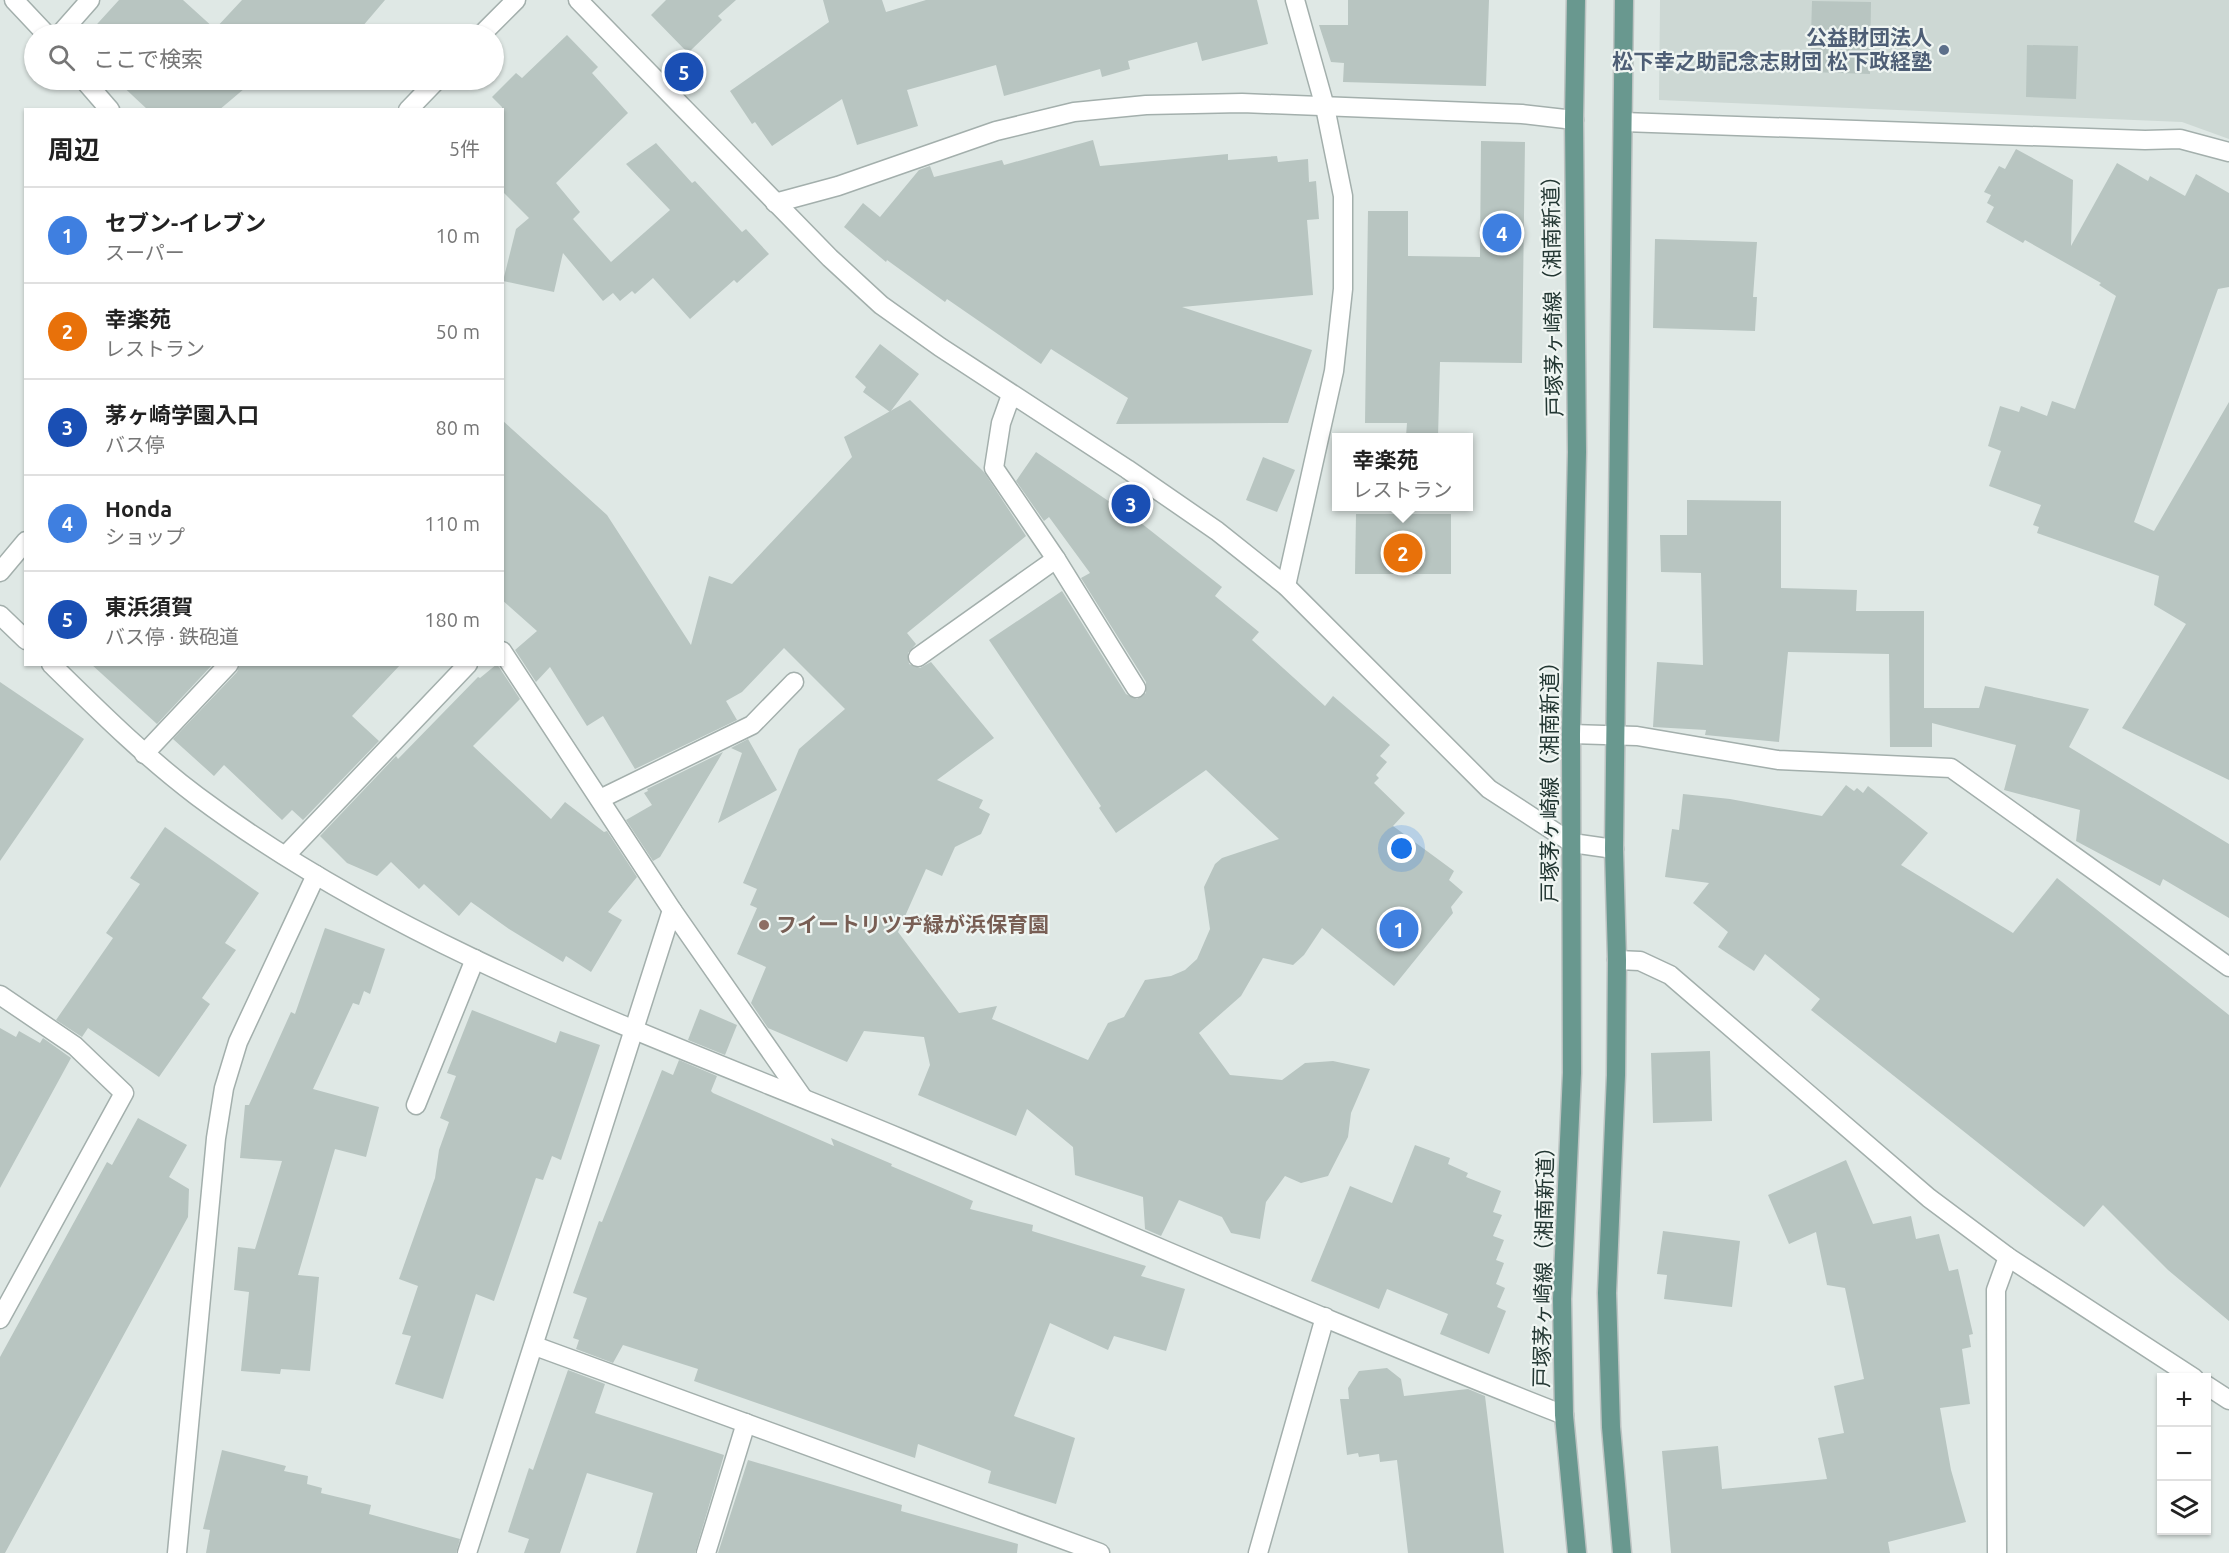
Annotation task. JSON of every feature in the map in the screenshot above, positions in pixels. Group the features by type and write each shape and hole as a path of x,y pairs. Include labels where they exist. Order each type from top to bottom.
{"main road":[{"name":"戸塚茅ヶ崎線（湘南新道）","path":"1576,0 1574,120 1577,452 1571,734 1572,1073 1562,1299 1564,1415 1577,1553"},
{"path":"1622,1553 1611,1427 1607,1293 1613,1190 1617,960 1614,849 1624,0"}],"street":[{"path":"14,0 37,24"},
{"path":"69,24 90,0"},
{"path":"492,24 516,0"},
{"path":"578,0 775,203 881,304 1011,395 1127,469 1217,531 1286,586 1489,789 1572,843 1614,849"},
{"path":"1286,586 1334,371 1343,289 1343,196 1325,106 1295,0"},
{"path":"93,90 108,108"},
{"path":"410,108 427,90"},
{"path":"775,203 838,186 996,131 1074,112 1158,105 1242,103 1522,114 1574,120"},
{"path":"1623,122 2145,140 2180,139 2229,152"},
{"path":"1011,395 1001,423 994,468 1056,559 1136,688"},
{"path":"0,572 24,543"},
{"path":"918,657 1056,559"},
{"path":"0,615 24,638"},
{"path":"504,654 672,910 803,1098"},
{"path":"53,666 144,754 200,798 315,875 475,959 1325,1317 1564,1415"},
{"path":"144,754 227,666"},
{"path":"286,855 466,666"},
{"path":"600,799 752,725 794,682"},
{"path":"1571,734 1637,736 1778,760 1951,768 2229,967"},
{"path":"177,1553 216,1138 224,1088 238,1042 315,875"},
{"path":"467,1553 535,1346 672,910"},
{"path":"416,1105 475,959"},
{"path":"1617,960 1640,961 1670,975 1929,1198 2008,1257 2188,1373"},
{"path":"0,995 75,1046 124,1093 0,1319"},
{"path":"1997,1553 1996,1290 2008,1257"},
{"path":"1258,1553 1325,1317"},
{"path":"535,1346 1100,1553"},
{"path":"2211,1388 2229,1400"},
{"path":"706,1553 746,1423"}],"shaded area":[{"name":"公益財団法人 松下幸之助記念志財団 松下政経塾","path":"1660,0 2229,0 2229,139 2182,122 1659,100"}],"building":[{"path":"119,0 183,0 209,24 97,24"},
{"path":"242,0 385,0 365,24 220,24"},
{"path":"666,0 736,0 718,16 722,20 688,53 651,15"},
{"path":"823,0 882,0 886,12 926,0 1257,0 1268,44 1202,61 1197,42 1128,61 1130,69 1102,77 1100,69 1004,96 996,65 907,90 918,126 857,145 842,99 772,146 755,122 752,124 730,91 829,22"},
{"path":"1348,0 1489,0 1486,86 1343,82 1344,63 1331,62 1319,25 1348,25"},
{"path":"1812,1 1871,2 1870,74 1810,72"},
{"path":"567,35 598,67 592,73 628,113 556,183 580,212 573,219 611,262 670,210 626,164 656,143 692,183 695,181 742,232 746,229 769,254 737,283 734,280 690,319 653,278 635,294 632,291 620,301 613,293 603,301 563,253 554,292 504,281 516,229 529,218 504,193 504,108 492,97 499,90 504,90 504,85 516,73 522,78"},
{"path":"2027,45 2078,46 2076,99 2026,97"},
{"path":"127,90 243,90 221,108 146,108"},
{"path":"1093,140 1100,166 1228,154 1228,160 1277,156 1278,162 1308,159 1309,182 1316,181 1319,219 1307,220 1313,295 1182,307 1312,350 1288,423 1116,424 1128,398 1051,349 1041,364 947,299 945,302 887,260 886,262 844,227 863,203 880,217 919,170 930,166 934,177 1002,160 1004,165"},
{"path":"1481,141 1525,142 1522,363 1440,362 1438,433 1406,433 1407,423 1365,423 1368,211 1408,211 1408,256 1480,257"},
{"path":"2016,149 2073,180 2071,246 2117,163 2148,181 2150,176 2185,196 2196,174 2229,193 2229,287 2218,289 2134,522 2154,531 2229,402 2229,780 2122,728 2186,624 2154,605 2159,576 2037,533 2039,527 2033,525 2041,505 1989,486 2001,451 1988,446 2000,406 2019,412 2021,406 2047,416 2052,401 2075,409 2116,296 2099,285 2101,283 2025,240 2023,243 1986,222 1994,207 1987,203 1991,195 1984,192 1999,166 2005,169"},
{"path":"1655,239 1757,242 1753,297 1757,297 1755,331 1653,328"},
{"path":"880,344 919,374 890,412 863,392 866,387 855,377"},
{"path":"910,400 984,472 1026,536 907,633 916,644 908,653 909,664 920,668 931,662 994,738 937,780 983,800 979,808 990,814 981,834 955,847 942,876 926,869 898,932 959,1013 997,1006 992,1019 1088,1060 1108,1023 1124,1017 1145,980 1171,976 1185,970 1197,959 1210,929 1204,887 1215,864 1222,858 1279,839 1206,770 1116,833 1099,808 1101,806 989,640 1062,591 1126,694 1137,699 1146,693 1146,682 1081,578 1090,573 1049,517 1044,521 1016,481 1036,452 1141,523 1222,587 1215,596 1259,632 1252,640 1325,706 1333,696 1390,745 1380,756 1387,762 1376,775 1379,778 1374,783 1405,813 1393,826 1454,871 1449,880 1463,892 1451,907 1453,913 1394,986 1322,928 1304,955 1293,965 1263,958 1241,996 1199,1033 1230,1075 1282,1080 1305,1063 1333,1061 1370,1069 1351,1113 1348,1137 1328,1176 1301,1183 1285,1176 1266,1202 1260,1239 1231,1233 1222,1217 1179,1200 1161,1236 1145,1229 1143,1197 1075,1175 1073,1147 1027,1109 1016,1136 918,1095 930,1065 924,1037 864,1031 847,1062 768,1028 751,1003 766,967 737,954 757,908 750,905 757,889 743,883 799,749 845,709 784,648 742,692 726,701 737,720 635,769 603,716 587,726 550,667 536,682 515,650 537,631 504,602 504,422 607,515 691,645 709,576 732,584 852,457 844,437"},
{"path":"1263,457 1295,470 1277,512 1246,500"},
{"path":"1687,500 1781,501 1781,588 1857,590 1856,611 1924,611 1924,708 1979,708 1985,686 2089,709 2069,747 2229,844 2229,918 2163,879 2160,886 2076,841 2080,810 2004,790 2016,745 1932,723 1932,747 1890,747 1889,654 1788,652 1779,742 1705,735 1706,730 1653,727 1657,662 1703,665 1701,573 1661,572 1660,535 1687,535"},
{"path":"1356,514 1451,514 1451,574 1355,574"},
{"path":"93,666 211,666 157,724"},
{"path":"239,666 399,666 352,716 379,741 303,820 292,810 282,820 224,765 214,776 173,739 237,672"},
{"path":"495,666 498,666 520,699 473,746 551,819 565,802 604,832 607,831 637,877 608,912 622,920 591,972 566,956 563,962 509,929 471,902 459,916 424,884 419,889 391,862 377,876 347,863 320,836 396,756 398,759 478,677 480,678"},
{"path":"0,682 84,739 0,861"},
{"path":"748,739 777,790 718,823 742,753 731,748"},
{"path":"723,752 660,857 653,861 626,820 652,805 644,793 648,791 647,789"},
{"path":"1846,785 1854,791 1857,788 1863,793 1868,786 1928,833 1901,865 2013,933 2057,878 2229,1015 2229,1321 2168,1270 2103,1205 2084,1227 1811,1010 1820,999 1765,954 1754,971 1718,947 1728,932 1693,903 1709,883 1665,877 1672,829 1679,830 1683,794 1730,799 1822,816"},
{"path":"165,827 259,893 225,943 236,950 202,998 210,1004 159,1077 88,1028 82,1037 56,1020 113,938 106,933 140,884 130,878"},
{"path":"325,928 385,949 370,994 364,991 359,1005 353,1003 313,1089 379,1107 366,1157 335,1149 298,1275 319,1277 310,1371 281,1369 280,1374 241,1371 249,1292 234,1290 238,1247 255,1249 282,1161 240,1158 245,1105 249,1105 291,1012 295,1014"},
{"path":"700,1009 737,1025 725,1055 688,1040"},
{"path":"472,1010 556,1043 560,1031 600,1045 561,1160 552,1156 543,1180 536,1178 494,1301 476,1294 443,1399 395,1384 411,1336 402,1334 418,1286 399,1279 435,1178 439,1150 449,1122 440,1118 456,1076 447,1073"},
{"path":"0,1028 16,1037 19,1031 40,1043 43,1038 71,1058 0,1188"},
{"path":"1710,1051 1712,1121 1653,1123 1651,1053"},
{"path":"679,1060 717,1076 711,1091 713,1093 834,1146 831,1138 892,1164 891,1166 973,1201 970,1209 1033,1225 1032,1231 1146,1266 1141,1276 1185,1289 1166,1351 1114,1336 1108,1350 1050,1323 1014,1416 1075,1438 1056,1504 988,1483 991,1471 918,1444 915,1458 694,1381 698,1369 623,1345 613,1363 576,1349 579,1340 573,1338 587,1298 573,1293 599,1221 602,1222 662,1070 673,1075"},
{"path":"138,1118 187,1145 169,1177 189,1189 188,1217 5,1553 0,1553 0,1357 107,1162 112,1165"},
{"path":"1415,1145 1450,1158 1448,1164 1468,1173 1466,1177 1501,1191 1493,1212 1502,1215 1493,1236 1504,1240 1496,1260 1504,1263 1496,1284 1505,1288 1497,1307 1506,1311 1489,1354 1440,1334 1448,1314 1387,1289 1379,1309 1311,1281 1350,1186 1392,1203"},
{"path":"1846,1160 1873,1224 1911,1216 1916,1239 1939,1234 1949,1271 1958,1269 1973,1334 1969,1335 1971,1347 1962,1349 1970,1404 1940,1408 1951,1470 1966,1522 1888,1542 1890,1553 1671,1553 1662,1451 1718,1446 1722,1489 1827,1479 1818,1438 1844,1433 1834,1386 1864,1379 1845,1288 1827,1285 1816,1232 1789,1244 1768,1195"},
{"path":"1663,1231 1740,1241 1732,1307 1664,1299 1667,1275 1657,1274"},
{"path":"1387,1368 1401,1379 1404,1396 1468,1389 1485,1396 1504,1553 1408,1553 1397,1460 1380,1462 1379,1454 1359,1457 1358,1453 1347,1455 1340,1399 1349,1399 1348,1388 1359,1371"},
{"path":"568,1370 605,1384 595,1413 724,1455 695,1553 636,1553 653,1493 587,1473 560,1553 524,1553 529,1539 508,1532 529,1468 533,1470"},
{"path":"222,1450 286,1466 284,1471 308,1476 307,1484 322,1488 321,1493 371,1505 369,1514 460,1539 456,1553 206,1553 210,1530 203,1529"},
{"path":"748,1460 902,1505 901,1511 1018,1544 1017,1553 718,1553"}],"place":[{"name":"公益財団法人 松下幸之助記念志財団 松下政経塾","path":"1944,50"},
{"name":"東浜須賀","path":"684,72"},
{"name":"Honda","path":"1502,233"},
{"name":"茅ヶ崎学園入口","path":"1131,504"},
{"name":"幸楽苑","path":"1403,553"},
{"name":"フイートリツヂ緑が浜保育園","path":"764,925"},
{"name":"セブン-イレブン","path":"1399,929"}]}
